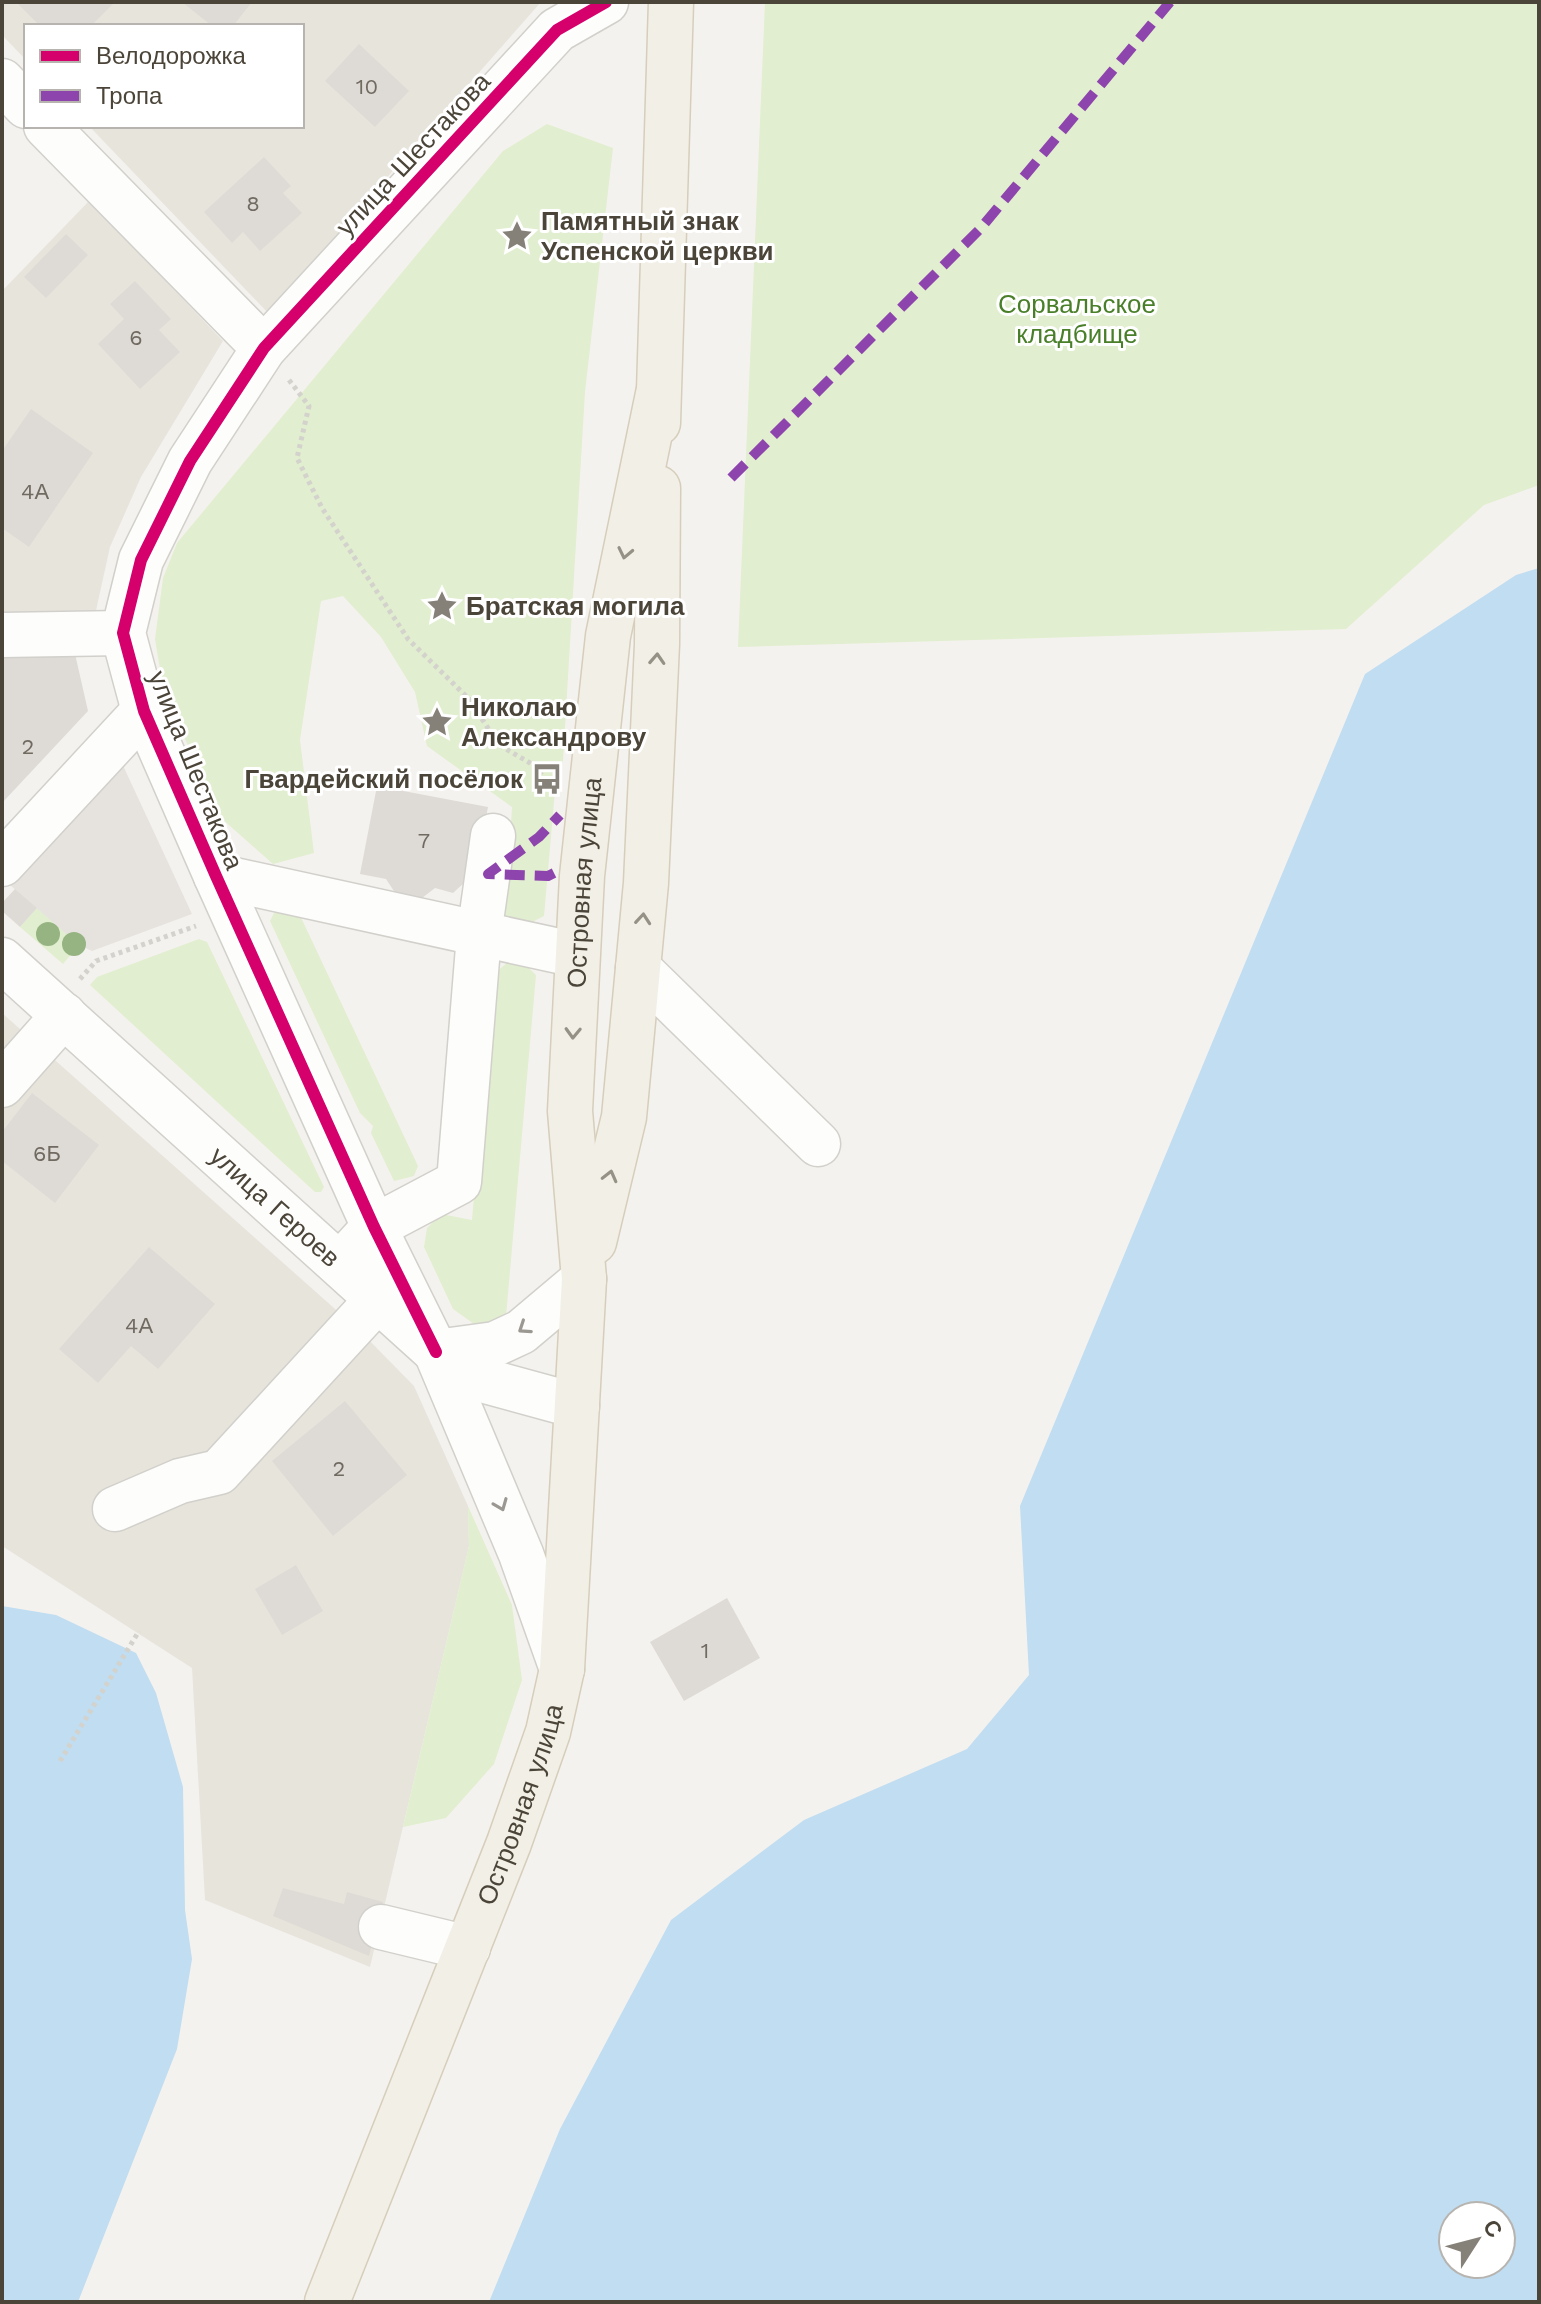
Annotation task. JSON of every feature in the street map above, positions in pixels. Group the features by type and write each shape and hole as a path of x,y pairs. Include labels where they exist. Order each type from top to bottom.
{"main road":[{"name":"Островная улица","path":"584,1279 624,1117 638,968 657,644 658,394 671,2"},
{"name":"Островная улица","path":"327,2302 468,1948 548,1732 562,1669 584,1279 570,1111 577,955 608,636 658,394"},
{"path":"577,955 638,968"}],"street":[{"name":"улица Шестакова","path":"562,1669 510,1526 436,1352 374,1227 144,711 123,633 141,560 190,461 264,348 557,30 606,2"},
{"path":"2,81 24,104"},
{"path":"48,128 264,348"},
{"path":"2,635 123,633"},
{"path":"2,864 144,711"},
{"path":"341,1263 374,1227 459,1182 479,935 493,836"},
{"path":"216,876 577,955"},
{"name":"улица Героев","path":"2,960 70,999 436,1352 471,1377 577,1406"},
{"path":"638,968 818,1144"},
{"path":"2,1085 70,999"},
{"path":"436,1352 495,1344 521,1332 584,1279"},
{"path":"115,1509 180,1481 219,1472 379,1298"},
{"path":"381,1927 468,1948"}],"path":[{"path":"264,348 309,406 297,458 301,468 322,508 408,639 469,699 499,745 530,763 562,794"},
{"path":"70,999 96,961 203,923"},
{"path":"60,1761 139,1631"}],"shaded area":[{"path":"2,2 541,2 268,313 91,128 304,128 304,24 24,24 24,58 2,35"},
{"path":"89,201 223,341 141,477 110,547 93,624 2,620 2,291"},
{"path":"113,744 192,914 92,951 79,945 2,878"},
{"path":"2,1013 361,1332 414,1386 468,1506 469,1546 370,1967 205,1900 192,1668 2,1546"}],"green space":[{"name":"Сорвальское кладбище","path":"765,2 1539,2 1539,485 1484,505 1346,629 738,647"},
{"path":"547,124 613,148 585,392 563,761 555,791 544,916 522,927 505,919 512,807 427,746 415,692 381,637 343,596 321,601 300,740 314,853 273,864 221,818 164,693 155,639 163,578 177,543 503,151"},
{"path":"37,908 79,945 63,964 20,927"},
{"path":"297,909 418,1166 414,1176 394,1181 371,1133 373,1126 360,1113 270,921 275,911"},
{"path":"199,939 207,942 324,1187 321,1192 315,1192 90,985 97,977"},
{"path":"509,961 524,963 536,975 505,1328 481,1329 453,1309 424,1247 427,1228 441,1214 472,1220 494,974"},
{"path":"468,1506 512,1605 522,1680 494,1764 446,1818 403,1827 469,1546"}],"water":[{"path":"1539,568 1539,2302 489,2302 560,2129 671,1920 804,1820 967,1749 1029,1675 1020,1506 1365,674 1516,575"},
{"path":"2,1606 56,1615 136,1653 156,1693 183,1787 185,1910 192,1959 177,2049 78,2302 2,2302"}],"building":[{"path":"16,2 115,2 93,24 38,24"},
{"path":"182,2 252,2 235,24 210,24"},
{"path":"359,44 409,91 375,127 325,81"},
{"path":"264,157 291,186 283,193 302,213 260,251 243,232 232,243 204,212"},
{"path":"66,234 88,255 46,298 24,277"},
{"path":"135,281 171,319 159,330 180,352 140,389 98,344 124,319 110,304"},
{"path":"31,409 93,453 29,547 2,528 2,451"},
{"path":"73,645 88,711 2,803 2,646"},
{"path":"377,786 488,807 475,873 453,893 435,888 422,898 396,894 386,879 360,874"},
{"path":"15,889 37,908 20,927 2,911 2,903"},
{"path":"32,1093 99,1145 55,1203 2,1161 2,1132"},
{"path":"149,1247 215,1304 158,1369 131,1346 98,1383 59,1349"},
{"path":"345,1401 407,1475 333,1536 272,1461"},
{"path":"296,1565 323,1611 282,1635 255,1589"},
{"path":"727,1598 760,1658 684,1701 650,1642"},
{"path":"283,1888 344,1904 347,1892 383,1902 369,1956 273,1916"}],"marked path":[{"path":"731,478 980,229 1170,2"},
{"path":"554,873 548,876 488,874 539,837 560,815"}],"cycle path":[{"path":"436,1352 374,1227 144,711 123,633 141,560 190,461 264,348 557,30 606,2"}],"place":[{"name":"Памятный знак Успенской церкви","path":"517,236"},
{"name":"Братская могила","path":"442,606"},
{"name":"Николаю Александрову","path":"437,722"},
{"name":"Гвардейский посёлок","path":"547,779"}]}
